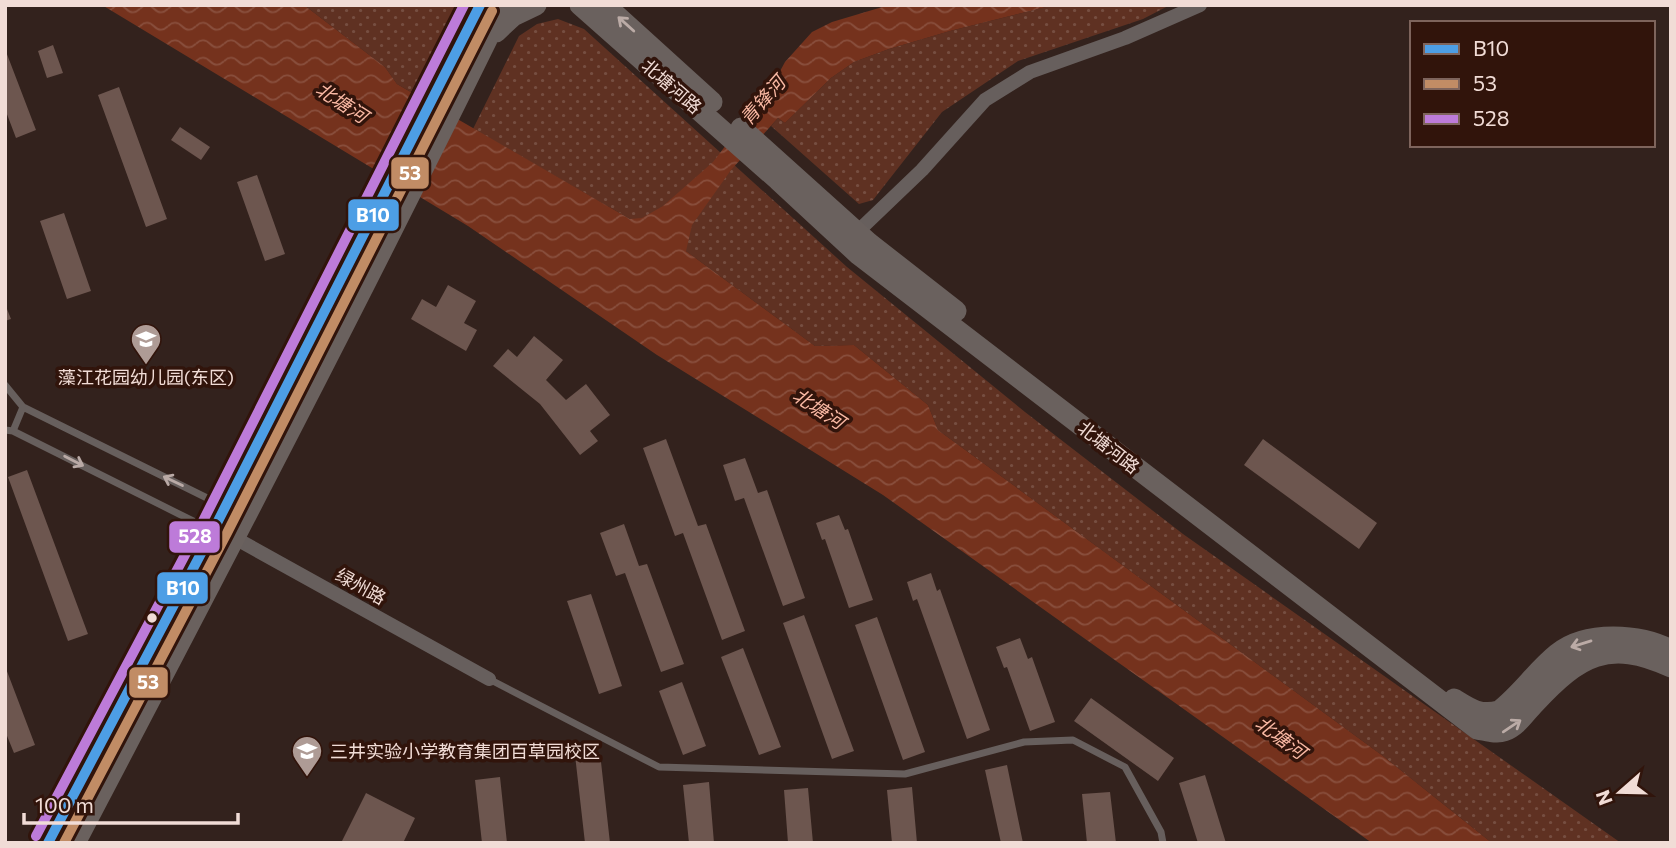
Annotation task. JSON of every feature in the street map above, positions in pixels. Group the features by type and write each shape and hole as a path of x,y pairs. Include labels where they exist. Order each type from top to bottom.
{"main road":[{"path":"48,843 215,527 480,5"},
{"path":"75,843 235,538 453,112 504,5"},
{"path":"487,41 513,16 536,5"},
{"name":"北塘河路","path":"585,6 726,124 852,237 1469,708 1487,714 1499,710 1513,700 1559,653 1578,643 1607,637 1637,637 1671,650"},
{"name":"北塘河路","path":"852,237 859,255 1477,729 1502,732 1518,723 1573,666 1598,655 1624,652 1649,657 1671,667"}],"street":[{"path":"852,237 922,170 985,100 1030,72 1125,38 1200,5"},
{"name":"绿州路","path":"215,527 488,679"}],"lane":[{"path":"5,385 23,407 207,498 215,527 197,523 9,430 23,407"},
{"path":"488,679 659,767 905,774 1024,742 1073,740 1125,767 1161,832 1163,843"}],"shaded area":[{"path":"304,5 460,5 411,92 397,84 385,67"},
{"path":"1054,5 1170,5 1143,19 1018,61 942,112 873,200 859,204 771,126 778,118 785,123 831,78 854,62 950,31"},
{"path":"558,19 584,29 847,267 1025,412 1183,534 1621,843 1492,843 1383,756 938,430 928,405 854,345 815,346 686,251 473,129 519,36 537,24"}],"water":[{"path":"102,5 304,5 385,67 397,84 630,219 642,218 663,206 713,162 773,84 785,62 812,32 832,22 889,5 1054,5 950,31 854,62 831,78 785,123 778,118 731,170 692,225 686,251 815,346 854,345 928,405 938,430 1383,756 1492,843 1372,843 883,495 657,355 468,226"}],"building":[{"path":"53,45 63,73 47,78 38,51"},
{"path":"5,49 36,130 16,138 5,109"},
{"path":"119,87 167,219 146,227 98,95"},
{"path":"180,127 210,147 201,160 171,140"},
{"path":"257,175 285,254 265,261 237,182"},
{"path":"64,213 91,291 67,299 40,221"},
{"path":"448,285 476,301 464,323 477,330 466,351 411,319 422,299 436,307"},
{"path":"5,304 11,319 5,321"},
{"path":"534,336 563,360 546,380 566,400 586,384 610,415 590,431 598,441 580,455 540,404 493,366 508,349 517,357"},
{"path":"666,439 698,526 706,524 745,631 722,640 683,533 675,536 643,448"},
{"path":"1263,439 1377,523 1359,549 1244,465"},
{"path":"745,458 758,493 767,490 805,598 783,606 744,498 735,501 723,465"},
{"path":"27,470 88,634 68,641 8,477"},
{"path":"839,515 845,530 848,529 873,600 849,608 825,539 822,540 816,523"},
{"path":"624,524 639,566 647,564 684,664 661,672 625,573 616,576 600,533"},
{"path":"931,573 937,591 940,589 990,730 967,739 917,599 913,601 907,582"},
{"path":"591,594 622,686 599,694 567,601"},
{"path":"804,615 854,751 832,759 783,623"},
{"path":"877,617 925,752 903,760 855,625"},
{"path":"1020,638 1028,659 1032,657 1055,722 1030,731 1007,667 1004,668 996,647"},
{"path":"743,648 781,747 759,755 721,657"},
{"path":"5,666 35,745 14,753 5,731"},
{"path":"682,682 706,746 683,755 659,691"},
{"path":"1091,698 1174,758 1158,781 1074,721"},
{"path":"600,753 610,843 585,843 575,755"},
{"path":"1007,765 1023,843 1001,843 985,770"},
{"path":"1205,775 1226,843 1198,843 1179,783"},
{"path":"500,777 507,843 482,843 475,780"},
{"path":"709,782 714,843 689,843 683,785"},
{"path":"912,787 917,843 892,843 887,790"},
{"path":"808,788 813,843 788,843 784,790"},
{"path":"1110,792 1116,843 1087,843 1082,794"},
{"path":"366,793 415,818 403,843 341,843"}],"transit line":[{"name":"528","path":"36,836 203,521 464,5"},
{"name":"B10","path":"48,843 215,527 480,5"},
{"name":"53","path":"64,843 227,533 492,11"}],"place":[{"name":"藻江花园幼儿园(东区)","path":"146,366"},
{"name":"三井实验小学教育集团百草园校区","path":"307,778"}],"water label":[{"name":"青锋河","path":"762,100"},
{"name":"北塘河","path":"342,102"},
{"name":"北塘河","path":"819,408"},
{"name":"北塘河","path":"1281,737"}]}
